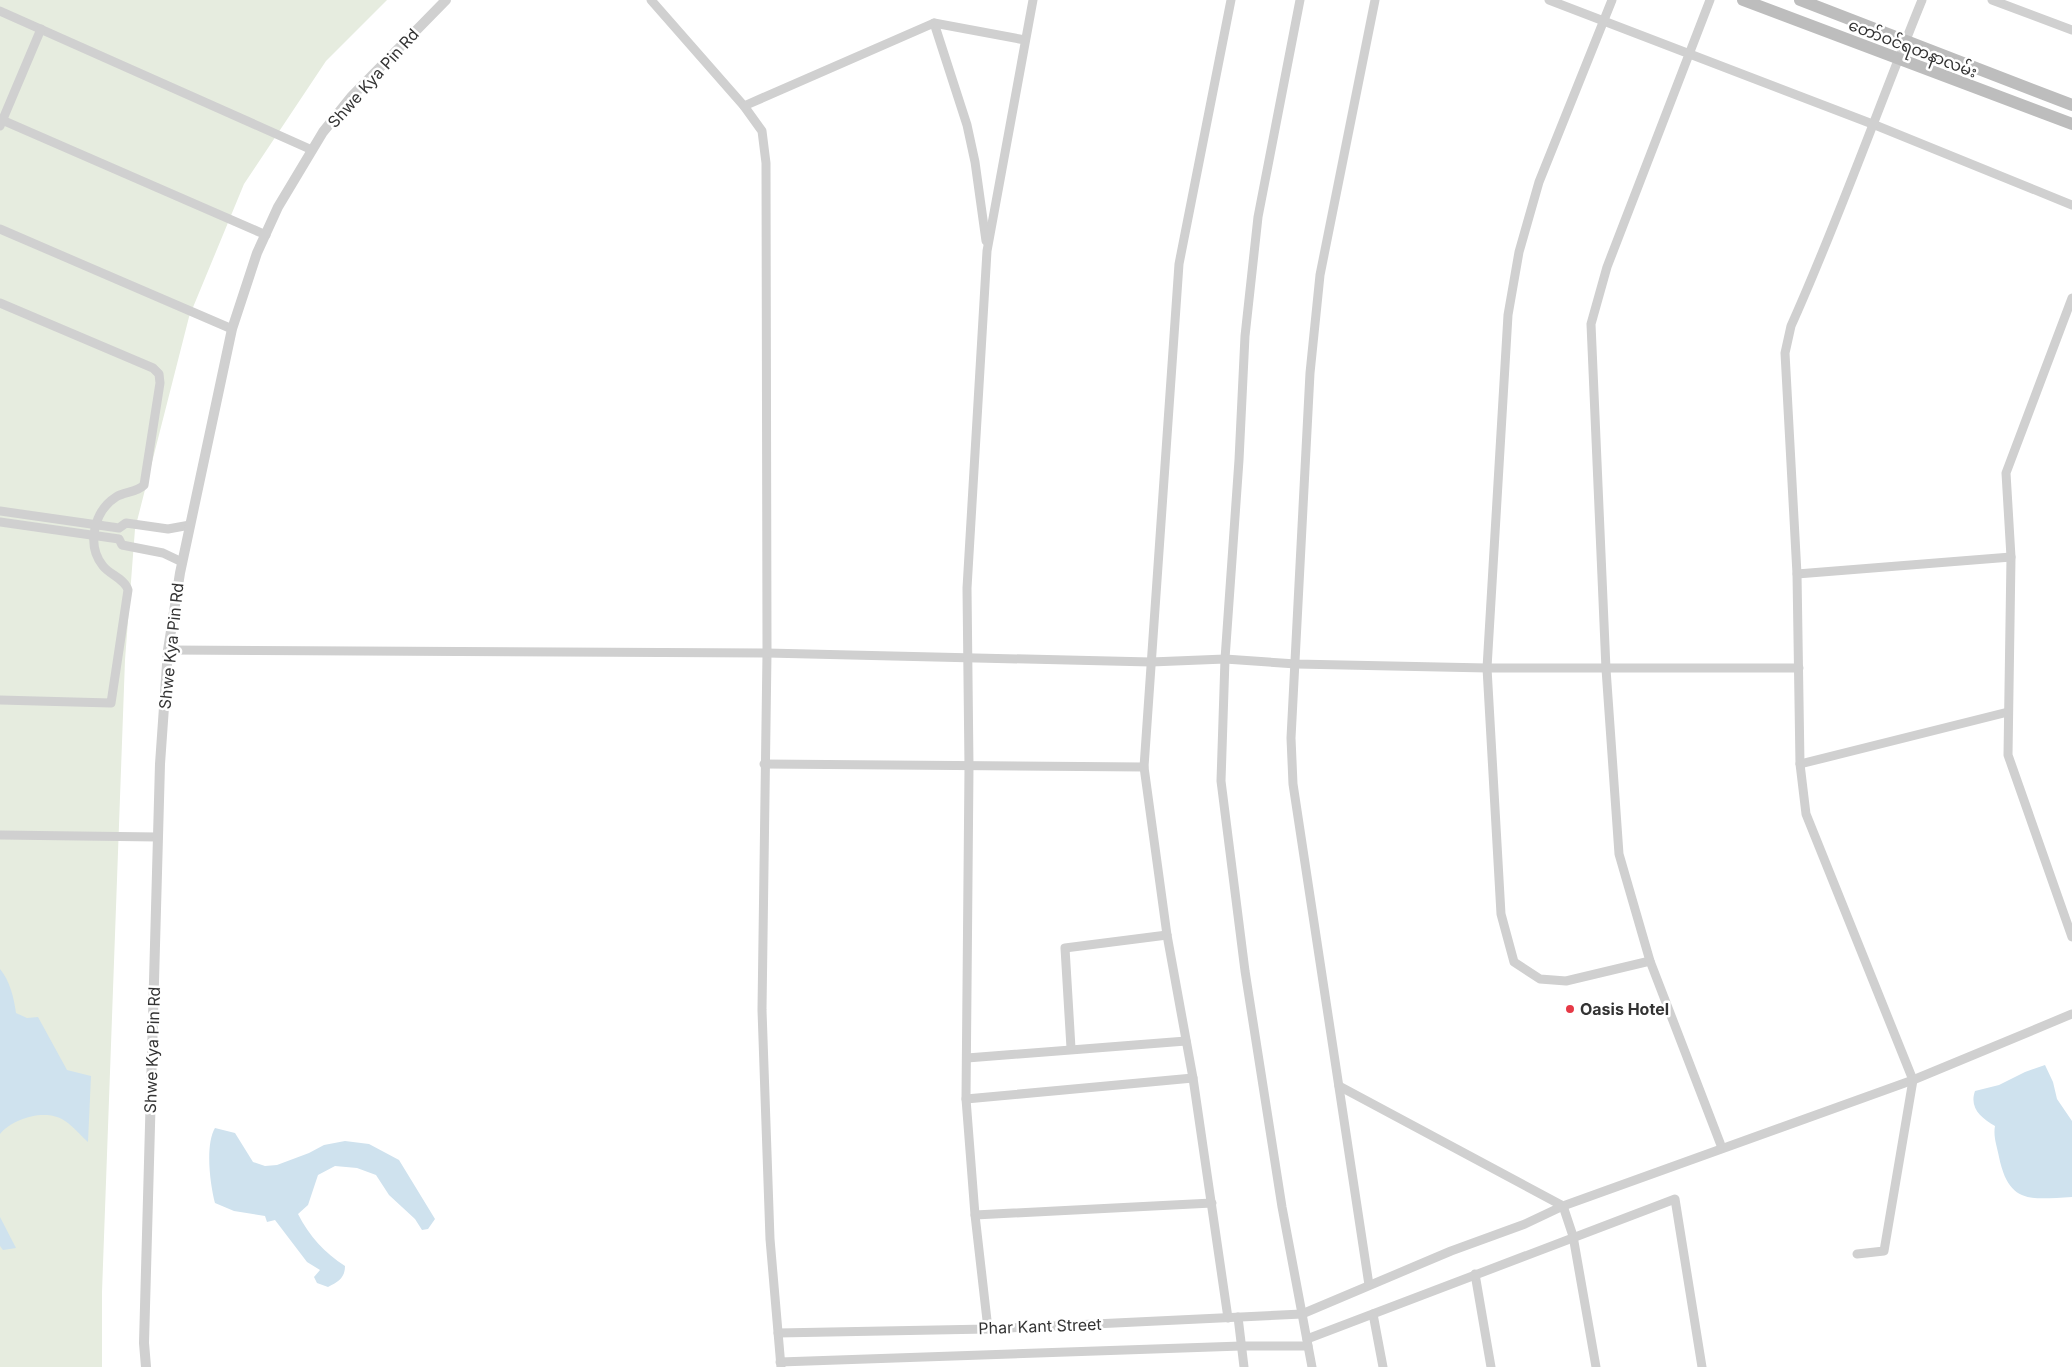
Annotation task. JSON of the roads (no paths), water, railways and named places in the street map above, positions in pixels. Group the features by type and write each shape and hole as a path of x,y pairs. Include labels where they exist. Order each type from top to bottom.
{"main road":[{"name":"တော်ဝင်ရတနာလမ်း","path":"1743,0 1897,60 2072,124"},
{"name":"တော်ဝင်ရတနာလမ်း","path":"1800,0 2072,106"}],"street":[{"name":"Shwe Kya Pin Rd","path":"146,1367 144,1343 158,837 168,650 182,562 232,329 244,288 278,207 312,150 352,96 446,0"},
{"path":"651,0 744,106 762,131 766,163 767,653 762,1010 770,1239 780,1364 1307,1342 1475,1274 1675,1199 1702,1367"},
{"path":"988,1329 975,1215 966,1099 969,767 967,588 987,251 1033,0"},
{"path":"1228,1318 1193,1078 1167,935 1144,767 1179,264 1231,0"},
{"path":"1300,0 1258,217 1245,336 1239,460 1225,659 1221,781 1229,859 1282,1207 1312,1367"},
{"path":"1369,1284 1293,784 1291,738 1310,373 1320,275 1375,0"},
{"path":"1550,0 1875,125 2072,205"},
{"path":"1612,0 1540,182 1519,252 1508,325 1487,668 1501,914 1514,962 1540,979 1566,982 1650,961"},
{"path":"1710,0 1607,268 1591,324 1606,669 1619,854 1650,961 1722,1148"},
{"path":"1857,1254 1884,1250 1913,1080 1806,814 1800,764 1797,574 1785,353 1791,326 1875,125 1897,60 1922,0"},
{"path":"1992,0 2072,30"},
{"path":"0,11 312,150"},
{"path":"744,106 934,23 1025,40"},
{"path":"934,23 960,98 969,134 975,162 987,251"},
{"path":"41,29 1,122 266,235"},
{"path":"0,229 232,329"},
{"path":"2072,298 2006,473 2011,558 2008,755 2072,937"},
{"path":"0,303 153,368 159,374 160,383 144,485 109,502 102,510 94,536 95,548 103,566 127,584 128,590 112,703 0,700"},
{"path":"0,511 119,528 126,523 168,529 190,525"},
{"path":"0,522 118,539 122,545 163,553 182,562"},
{"path":"1797,574 2011,558"},
{"path":"168,650 767,653 1151,662 1225,659 1296,664 1487,668 1799,668"},
{"path":"1800,764 2008,712"},
{"path":"764,764 1144,767"},
{"path":"0,835 158,837"},
{"path":"1071,1048 1065,948 1167,935"},
{"path":"1302,1314 1451,1250 1525,1224 1562,1206 1913,1080 2072,1014"},
{"path":"967,1058 1071,1048 1186,1041"},
{"path":"966,1099 1193,1078"},
{"path":"1339,1086 1562,1206 1573,1236 1596,1367"},
{"path":"975,1215 1212,1203"},
{"path":"1475,1274 1491,1367"},
{"name":"Phar Kant Street","path":"778,1333 988,1329 1302,1314"},
{"path":"1373,1314 1383,1367"},
{"path":"1238,1317 1244,1367"}],"water":[{"path":"0,969 11,990 16,1013 27,1018 38,1017 67,1070 91,1076 88,1142 65,1121 49,1115 22,1119 13,1123 0,1134"},
{"path":"2045,1065 2053,1082 2057,1099 2072,1121 2072,1197 2034,1198 2024,1196 2016,1191 2009,1184 2003,1173 1994,1134 1995,1126 1981,1116 1974,1103 1975,1091 1999,1085 2025,1072"},
{"path":"215,1128 235,1133 253,1162 265,1166 277,1165 324,1145 345,1141 369,1144 399,1160 435,1219 428,1229 422,1230 415,1219 389,1195 376,1175 357,1168 335,1166 318,1175 308,1205 298,1214 307,1230 318,1243 345,1266 345,1270 340,1279 328,1287 317,1283 314,1277 320,1270 307,1262 275,1220 267,1222 265,1216 234,1211 215,1203 211,1186 209,1154"},
{"path":"0,1217 16,1248 3,1250 0,1246"}],"place":[{"name":"Oasis Hotel","path":"1570,1009"}]}
